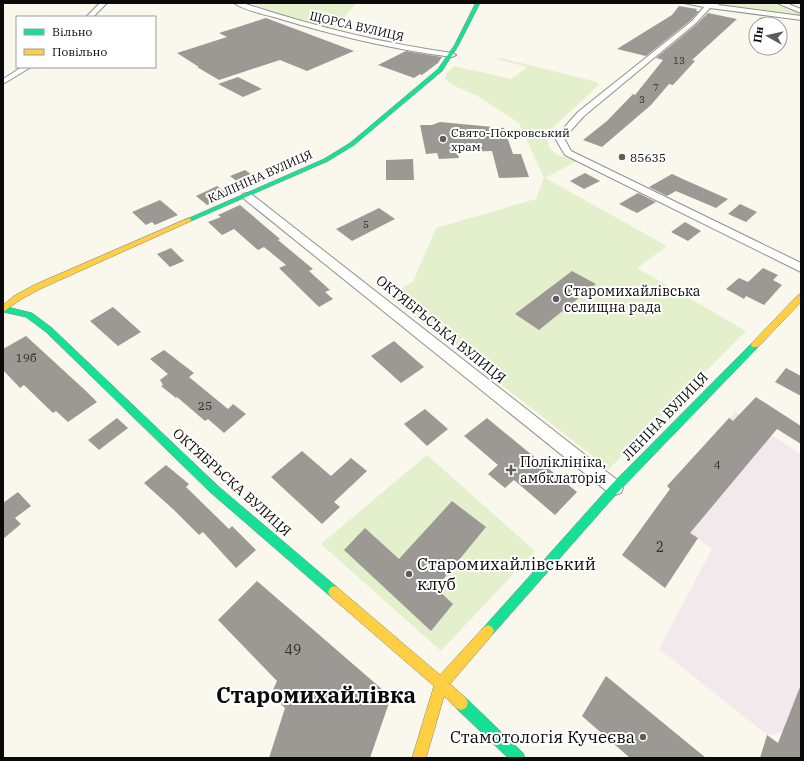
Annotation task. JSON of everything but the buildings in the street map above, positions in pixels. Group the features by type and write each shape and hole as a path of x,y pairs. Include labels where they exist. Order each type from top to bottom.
{"street":[{"path":"90,16 103,4 110,3"},
{"name":"ЩОРСА ВУЛИЦЯ","path":"237,3 291,22 353,38 417,50 452,54"},
{"name":"КАЛІНІНА ВУЛИЦЯ","path":"3,309 17,298 37,287 247,196 326,160 352,144 440,70 452,54 478,3"},
{"path":"687,3 801,18"},
{"path":"718,3 708,6 694,22 581,114 559,138 568,153 801,268"},
{"path":"780,3 801,11"},
{"path":"3,82 25,68"},
{"name":"ОКТЯБРЬСЬКА ВУЛИЦЯ","path":"247,196 615,488"},
{"name":"ЛЕНІНА ВУЛИЦЯ","path":"441,684 615,488 801,297"},
{"name":"ОКТЯБРЬСКА ВУЛИЦЯ","path":"3,309 29,315 49,330 214,490 441,684 518,758"},
{"path":"419,758 441,684"}],"shaded area":[{"path":"735,412 801,454 801,746 783,732 767,735 659,649 712,549 655,509 671,490 667,486"}],"green space":[{"path":"251,3 356,3 334,30 292,20"},
{"path":"726,3 772,3 801,14 801,16 718,6"},
{"path":"501,58 597,82 599,85 551,129 548,137 548,143 553,152 577,161 545,178 667,246 637,268 746,331 609,469 388,296 413,282 436,228 536,199 544,178 519,123 476,95 452,85 445,79 446,74 454,66 511,79 527,67 497,59"},
{"path":"427,455 535,551 441,651 321,544"}],"traffic: fast":[{"path":"189,220 326,160 352,144 440,70 456,46 478,3"},
{"path":"3,309 29,315 49,330 214,489 334,592"},
{"path":"488,631 615,488 755,345"},
{"path":"461,703 518,758"}],"traffic: slow":[{"path":"3,309 17,298 37,287 189,220"},
{"path":"755,345 801,297"},
{"path":"334,592 461,703"},
{"path":"419,758 441,684 488,631"}],"place":[{"name":"Свято-Покровський храм","path":"443,139"},
{"name":"85635","path":"622,157"},
{"name":"Старомихайлівська селищна рада","path":"556,299"},
{"name":"Поліклініка, амбклаторія","path":"511,470"},
{"name":"Старомихайлівський клуб","path":"409,574"},
{"name":"Стамотологія Кучеєва","path":"643,737"}],"district":[{"name":"Старомихайлівка","path":"316,694"}]}
